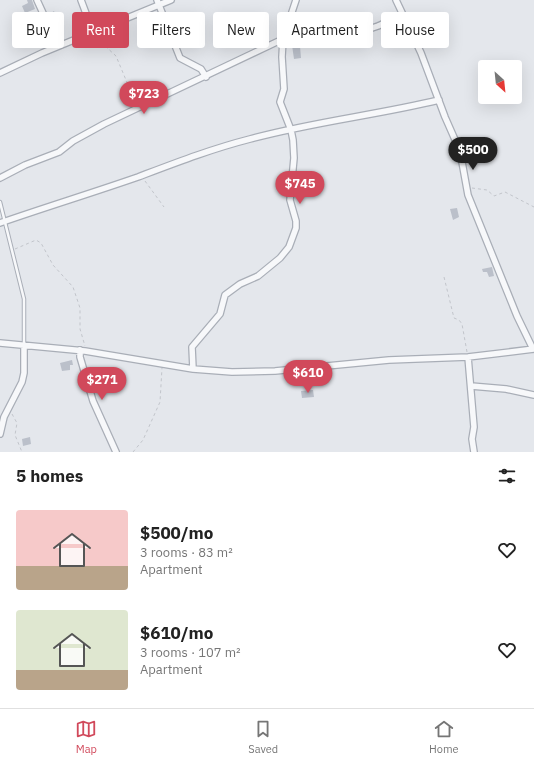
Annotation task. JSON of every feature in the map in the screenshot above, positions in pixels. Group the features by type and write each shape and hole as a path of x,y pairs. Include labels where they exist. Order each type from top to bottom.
{"street":[{"path":"37,0 42,12"},
{"path":"82,0 86,12"},
{"path":"129,16 158,3 171,0"},
{"path":"292,12 296,0"},
{"path":"396,0 401,12"},
{"path":"158,3 180,58 201,69 206,77"},
{"path":"0,178 20,167 58,152 68,144 104,124 206,77 277,42"},
{"path":"0,74 54,48"},
{"path":"193,369 192,347 220,314 225,295 240,284 258,276 280,258 289,247 296,222 290,200 294,158 291,130 280,102 284,89 283,48"},
{"path":"0,344 83,351 193,369 246,372 389,360 468,357 533,349 517,316 467,187 463,157 419,48"},
{"path":"3,222 138,177 187,158 243,141 344,118 402,109 439,100"},
{"path":"0,434 8,409 22,382 24,373 24,345"},
{"path":"83,351 80,357 93,401 116,452"},
{"path":"468,357 474,426 472,439 474,452"},
{"path":"471,386 534,395"}],"lane":[{"path":"0,202 3,222 13,250 24,299 24,345"}],"path":[{"path":"107,48 116,56 137,108"},
{"path":"138,177 146,181 164,207"},
{"path":"467,187 487,190 494,196 505,192 534,207"},
{"path":"13,250 36,240 41,243 53,265 73,288 80,308 80,329 83,351"},
{"path":"444,277 454,318 460,320 462,324 468,357"},
{"path":"133,452 142,440 160,402 163,364"},
{"path":"8,409 17,423 15,435 22,452"}],"building":[{"path":"27,0 32,0 35,9 25,12 22,6 28,3"},
{"path":"292,48 300,48 301,58 294,59"},
{"path":"457,208 459,217 453,220 450,209"},
{"path":"492,267 494,276 489,277 487,272 483,272 482,269"},
{"path":"72,360 73,365 70,365 70,370 62,371 60,363"},
{"path":"313,390 314,397 302,398 301,391"},
{"path":"30,437 31,444 23,446 22,439"}]}
